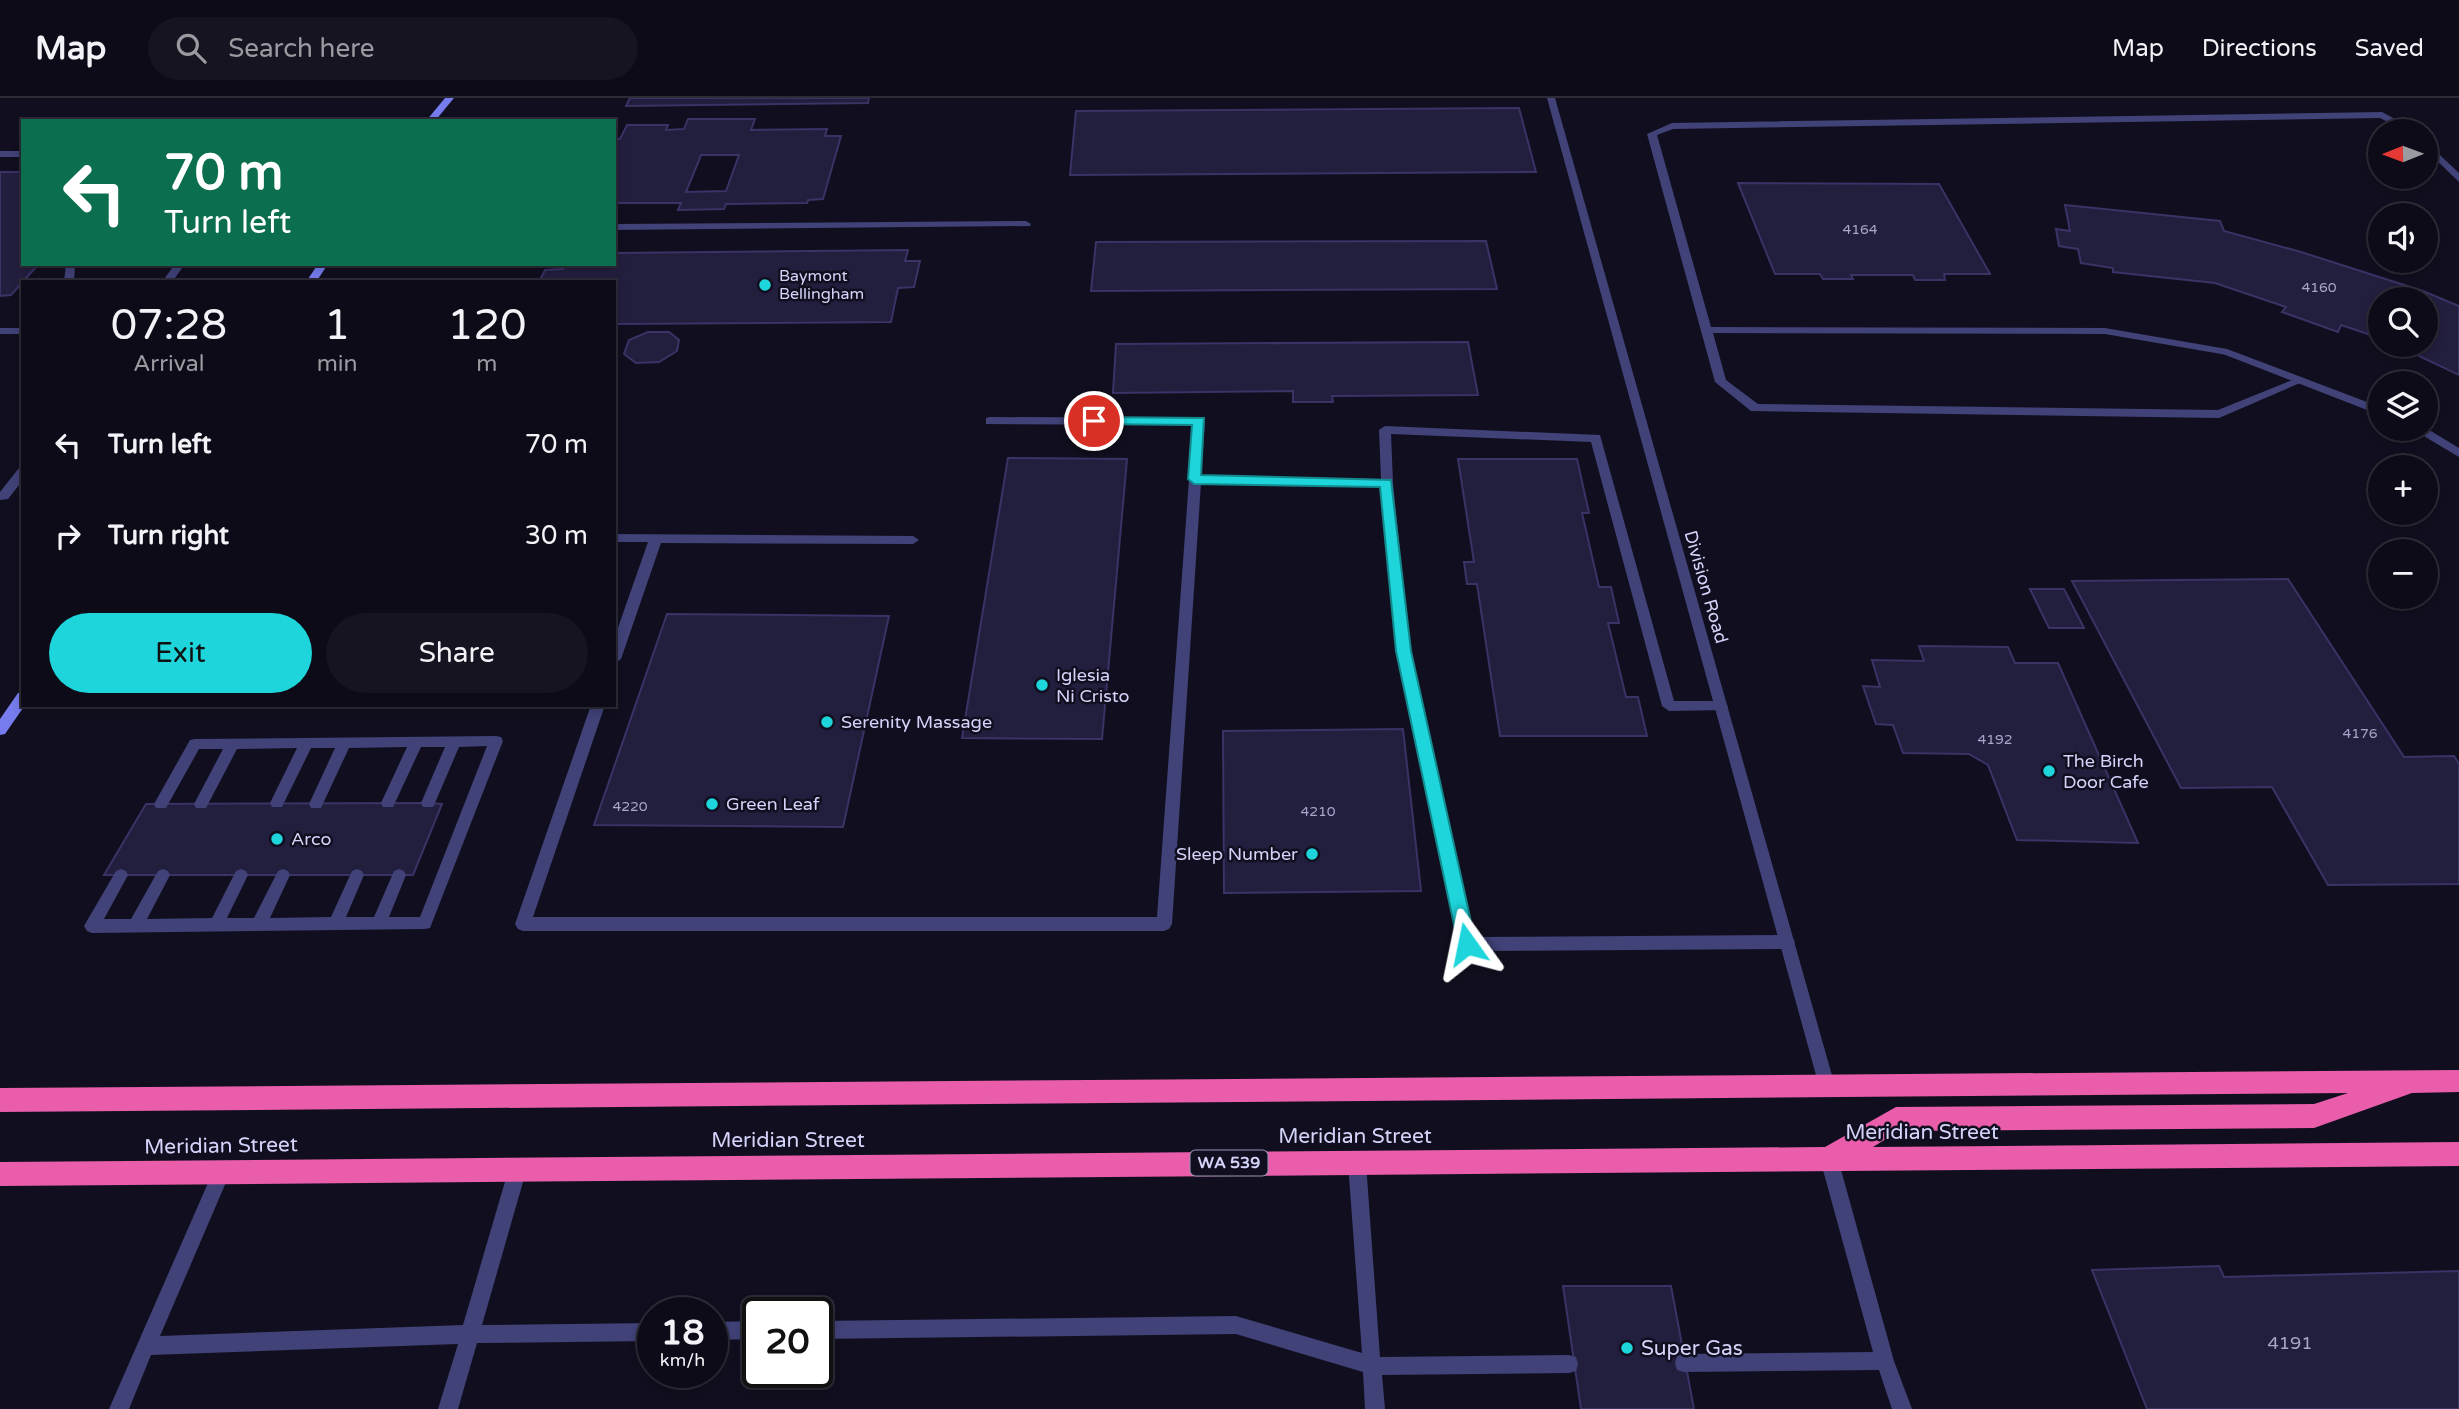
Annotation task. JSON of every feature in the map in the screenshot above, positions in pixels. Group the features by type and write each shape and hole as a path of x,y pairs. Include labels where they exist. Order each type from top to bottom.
{"highway":[{"path":"1829,1158 1896,1119 2315,1116 2421,1081"},
{"path":"0,1100 2459,1081"},
{"name":"Meridian Street","path":"0,1174 2459,1154"}],"street":[{"path":"432,119 450,98"},
{"name":"Division Road","path":"1551,98 1827,1086"},
{"path":"2301,380 2219,414 1755,408 1721,382 1652,134 1672,126 2382,115 2390,119"},
{"path":"0,153 21,153"},
{"path":"2438,157 2459,179"},
{"path":"616,227 1026,224"},
{"path":"69,280 71,267"},
{"path":"1706,330 2105,331 2227,352 2368,406"},
{"path":"0,331 21,331"},
{"path":"597,707 523,924 1164,924 1199,421 990,421"},
{"path":"1721,706 1669,706 1596,438 1385,430 1387,483 1403,651 1467,944 1787,942"},
{"path":"2438,441 2459,453"},
{"path":"0,496 4,496 21,474"},
{"path":"1194,479 1387,483"},
{"path":"616,538 913,540"},
{"path":"616,653 656,538"},
{"path":"0,730 21,700"},
{"path":"121,875 92,926 425,923 496,741 195,744 161,804"},
{"path":"388,803 415,742"},
{"path":"428,803 454,742"},
{"path":"277,803 307,743"},
{"path":"316,804 345,743"},
{"path":"201,804 233,744"},
{"path":"136,925 163,875"},
{"path":"216,925 241,875"},
{"path":"259,924 283,875"},
{"path":"336,923 357,875"},
{"path":"379,923 400,875"},
{"path":"1829,1158 1885,1361 1902,1409"},
{"path":"1357,1163 1375,1409"},
{"path":"448,1409 518,1168"},
{"path":"119,1409 221,1173"},
{"path":"833,1330 1236,1325 1373,1366 1569,1364"},
{"path":"146,1346 470,1334 637,1332"},
{"path":"1684,1363 1885,1361"}],"building":[{"path":"630,98 869,98 868,103 626,106"},
{"path":"1519,108 1536,172 1070,175 1076,111"},
{"path":"688,119 755,119 751,130 827,129 825,136 841,136 823,199 808,200 807,203 726,204 724,209 678,210 681,203 616,203 616,139 620,139 627,125 668,125 666,130 684,129","holes":["701,155 739,155 726,191 686,192"]},
{"path":"0,172 21,172 21,266 105,266 36,267 24,280 21,280 21,284 11,295 0,296"},
{"path":"1738,183 1939,184 1990,274 1944,274 1945,280 1915,280 1913,275 1851,275 1853,279 1823,279 1820,274 1775,274"},
{"path":"2065,205 2220,221 2224,231 2410,287 2368,287 2368,334 2341,325 2338,332 2282,312 2286,307 2215,283 2113,272 2113,268 2081,263 2078,249 2059,246 2056,229 2070,231"},
{"path":"1486,241 1497,289 1091,291 1096,242"},
{"name":"Baymont Bellingham","path":"908,250 905,261 920,261 914,287 898,288 891,322 616,324 616,280 540,280 545,270 563,269 565,266 616,266 616,253"},
{"path":"2438,297 2459,306 2459,375 2421,357 2438,357"},
{"path":"648,332 669,332 679,340 677,351 659,362 636,363 624,354 629,340"},
{"path":"1468,342 1478,395 1332,396 1333,402 1293,402 1293,391 1113,393 1116,344"},
{"path":"1008,458 1127,459 1102,739 962,738"},
{"path":"1458,459 1577,459 1589,513 1582,513 1599,587 1611,587 1619,623 1608,623 1626,697 1638,697 1647,736 1500,736 1477,584 1467,584 1464,562 1474,562"},
{"path":"2288,579 2404,757 2454,756 2459,764 2459,884 2328,885 2272,787 2181,788 2072,581"},
{"path":"2030,589 2064,589 2084,628 2049,628"},
{"path":"667,614 889,616 843,827 594,825"},
{"path":"1919,646 2008,647 2015,663 2058,663 2138,843 2017,840 1988,765 1969,754 1903,753 1893,725 1876,724 1863,686 1880,687 1872,660 1924,661"},
{"path":"1403,729 1421,891 1224,893 1223,731"},
{"name":"Arco","path":"146,804 442,804 413,875 104,875"},
{"path":"2219,1266 2224,1277 2459,1271 2459,1409 2147,1409 2092,1270"},
{"name":"Super Gas","path":"1563,1286 1671,1286 1694,1409 1581,1409"}],"place":[{"name":"Baymont Bellingham","path":"765,285"},
{"name":"Iglesia Ni Cristo","path":"1042,685"},
{"name":"Serenity Massage","path":"827,722"},
{"name":"The Birch Door Cafe","path":"2049,771"},
{"name":"Green Leaf","path":"712,804"},
{"name":"Arco","path":"277,839"},
{"name":"Sleep Number","path":"1312,854"},
{"name":"Super Gas","path":"1627,1348"}],"route":[{"path":"1094,421 1199,421 1194,479 1387,483 1403,651 1467,944"}]}
